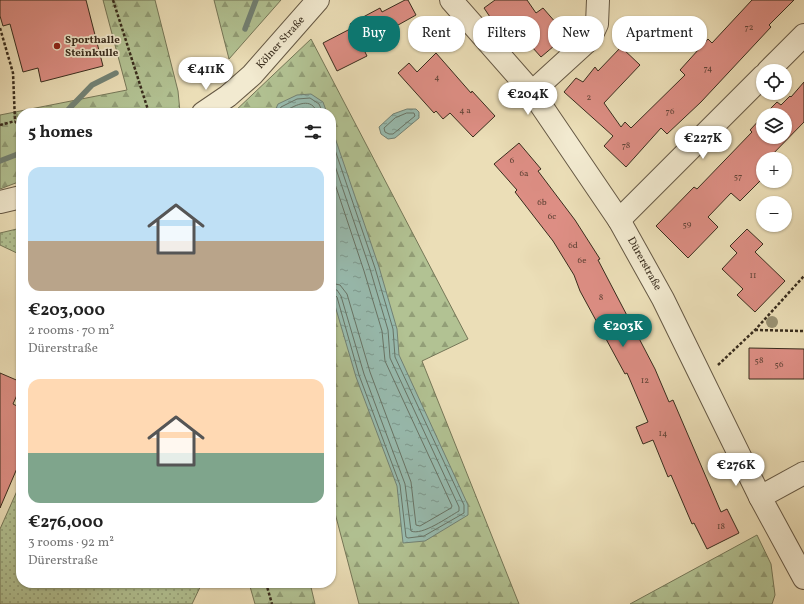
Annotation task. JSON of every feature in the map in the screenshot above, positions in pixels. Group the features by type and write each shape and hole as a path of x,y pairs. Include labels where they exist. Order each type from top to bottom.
{"street":[{"name":"Kölner Straße","path":"210,108 228,96 252,75 318,0"},
{"name":"Dürerstraße","path":"451,0 532,92 619,220 663,299 760,497 804,578"},
{"path":"532,92 590,39 597,24 598,0"},
{"path":"775,64 804,34"},
{"path":"619,220 756,83"},
{"path":"0,202 16,198"},
{"path":"760,497 804,473"}],"path":[{"path":"113,0 146,108"},
{"path":"0,28 13,73 15,121 0,125"},
{"path":"730,354 755,330 804,276"},
{"path":"755,330 804,331"},
{"path":"267,588 272,604"}],"green space":[{"path":"103,0 155,0 178,91 180,108 36,108 127,90"},
{"path":"214,0 281,0 229,59"},
{"path":"311,39 468,339 422,361 519,604 359,604 336,517 336,108 238,108"},
{"path":"16,112 16,183 0,189 0,115"},
{"path":"16,229 16,253 0,245 0,233"},
{"path":"16,493 16,588 200,588 192,604 0,604 0,529"},
{"path":"757,535 771,564 775,595 772,604 630,604"},
{"path":"250,588 311,588 315,604 255,604"}],"water":[{"path":"311,94 323,102 325,108 276,108 278,104 297,95"},
{"path":"407,109 416,109 419,112 419,118 395,138 388,139 381,134 379,127 393,114"},
{"path":"336,141 379,267 397,329 399,355 468,505 468,515 425,541 403,543 397,486 356,377 336,309"}],"building":[{"name":"Sporthalle Steinkulle","path":"0,0 86,0 103,66 41,82 38,68 23,72 10,24 3,26 0,16"},
{"path":"405,0 408,0 416,15 408,16 408,19 400,24 400,16 365,16 380,8 382,12"},
{"path":"495,0 527,0 536,13 543,8 550,16 548,16 548,51 541,57 537,52 540,52 540,16 489,16 484,8"},
{"path":"752,0 794,0 769,25 771,27 701,102 667,134 661,128 626,167 604,146 613,136 564,92 576,78 583,82 595,67 598,71 616,52 626,52 640,65 604,103 621,127 625,122 631,128 685,75 680,70 696,52 707,52 708,39 712,43"},
{"path":"348,30 348,52 365,52 367,56 337,71 323,43"},
{"path":"436,53 471,93 472,91 495,116 473,137 450,113 443,119 436,111 434,113 398,73 409,63 417,72"},
{"path":"804,82 804,122 792,134 792,108 771,108 777,102 781,105 786,100 792,100 792,96"},
{"path":"756,124 756,144 783,144 775,152 756,152 756,185 740,201 731,193 708,217 718,227 688,258 656,226 694,187 697,189 752,132 750,130"},
{"path":"519,143 541,169 538,171 575,220 600,259 598,260 655,369 669,402 673,400 721,512 727,509 739,533 707,549 694,523 692,524 671,475 668,477 653,440 643,444 636,427 648,422 627,373 625,374 580,291 574,275 553,241 515,192 517,190 494,164"},
{"path":"747,229 763,244 755,252 785,281 755,312 737,295 743,289 722,269 737,253 730,246"},
{"path":"749,348 804,349 804,379 749,379"},
{"path":"0,373 16,380 16,397 13,404 16,406 16,471 0,508"}],"waterway":[{"path":"245,29 256,0"},
{"path":"70,108 92,85 116,73"},
{"path":"0,161 16,155"}],"place":[{"name":"Sporthalle Steinkulle","path":"57,46"}]}
